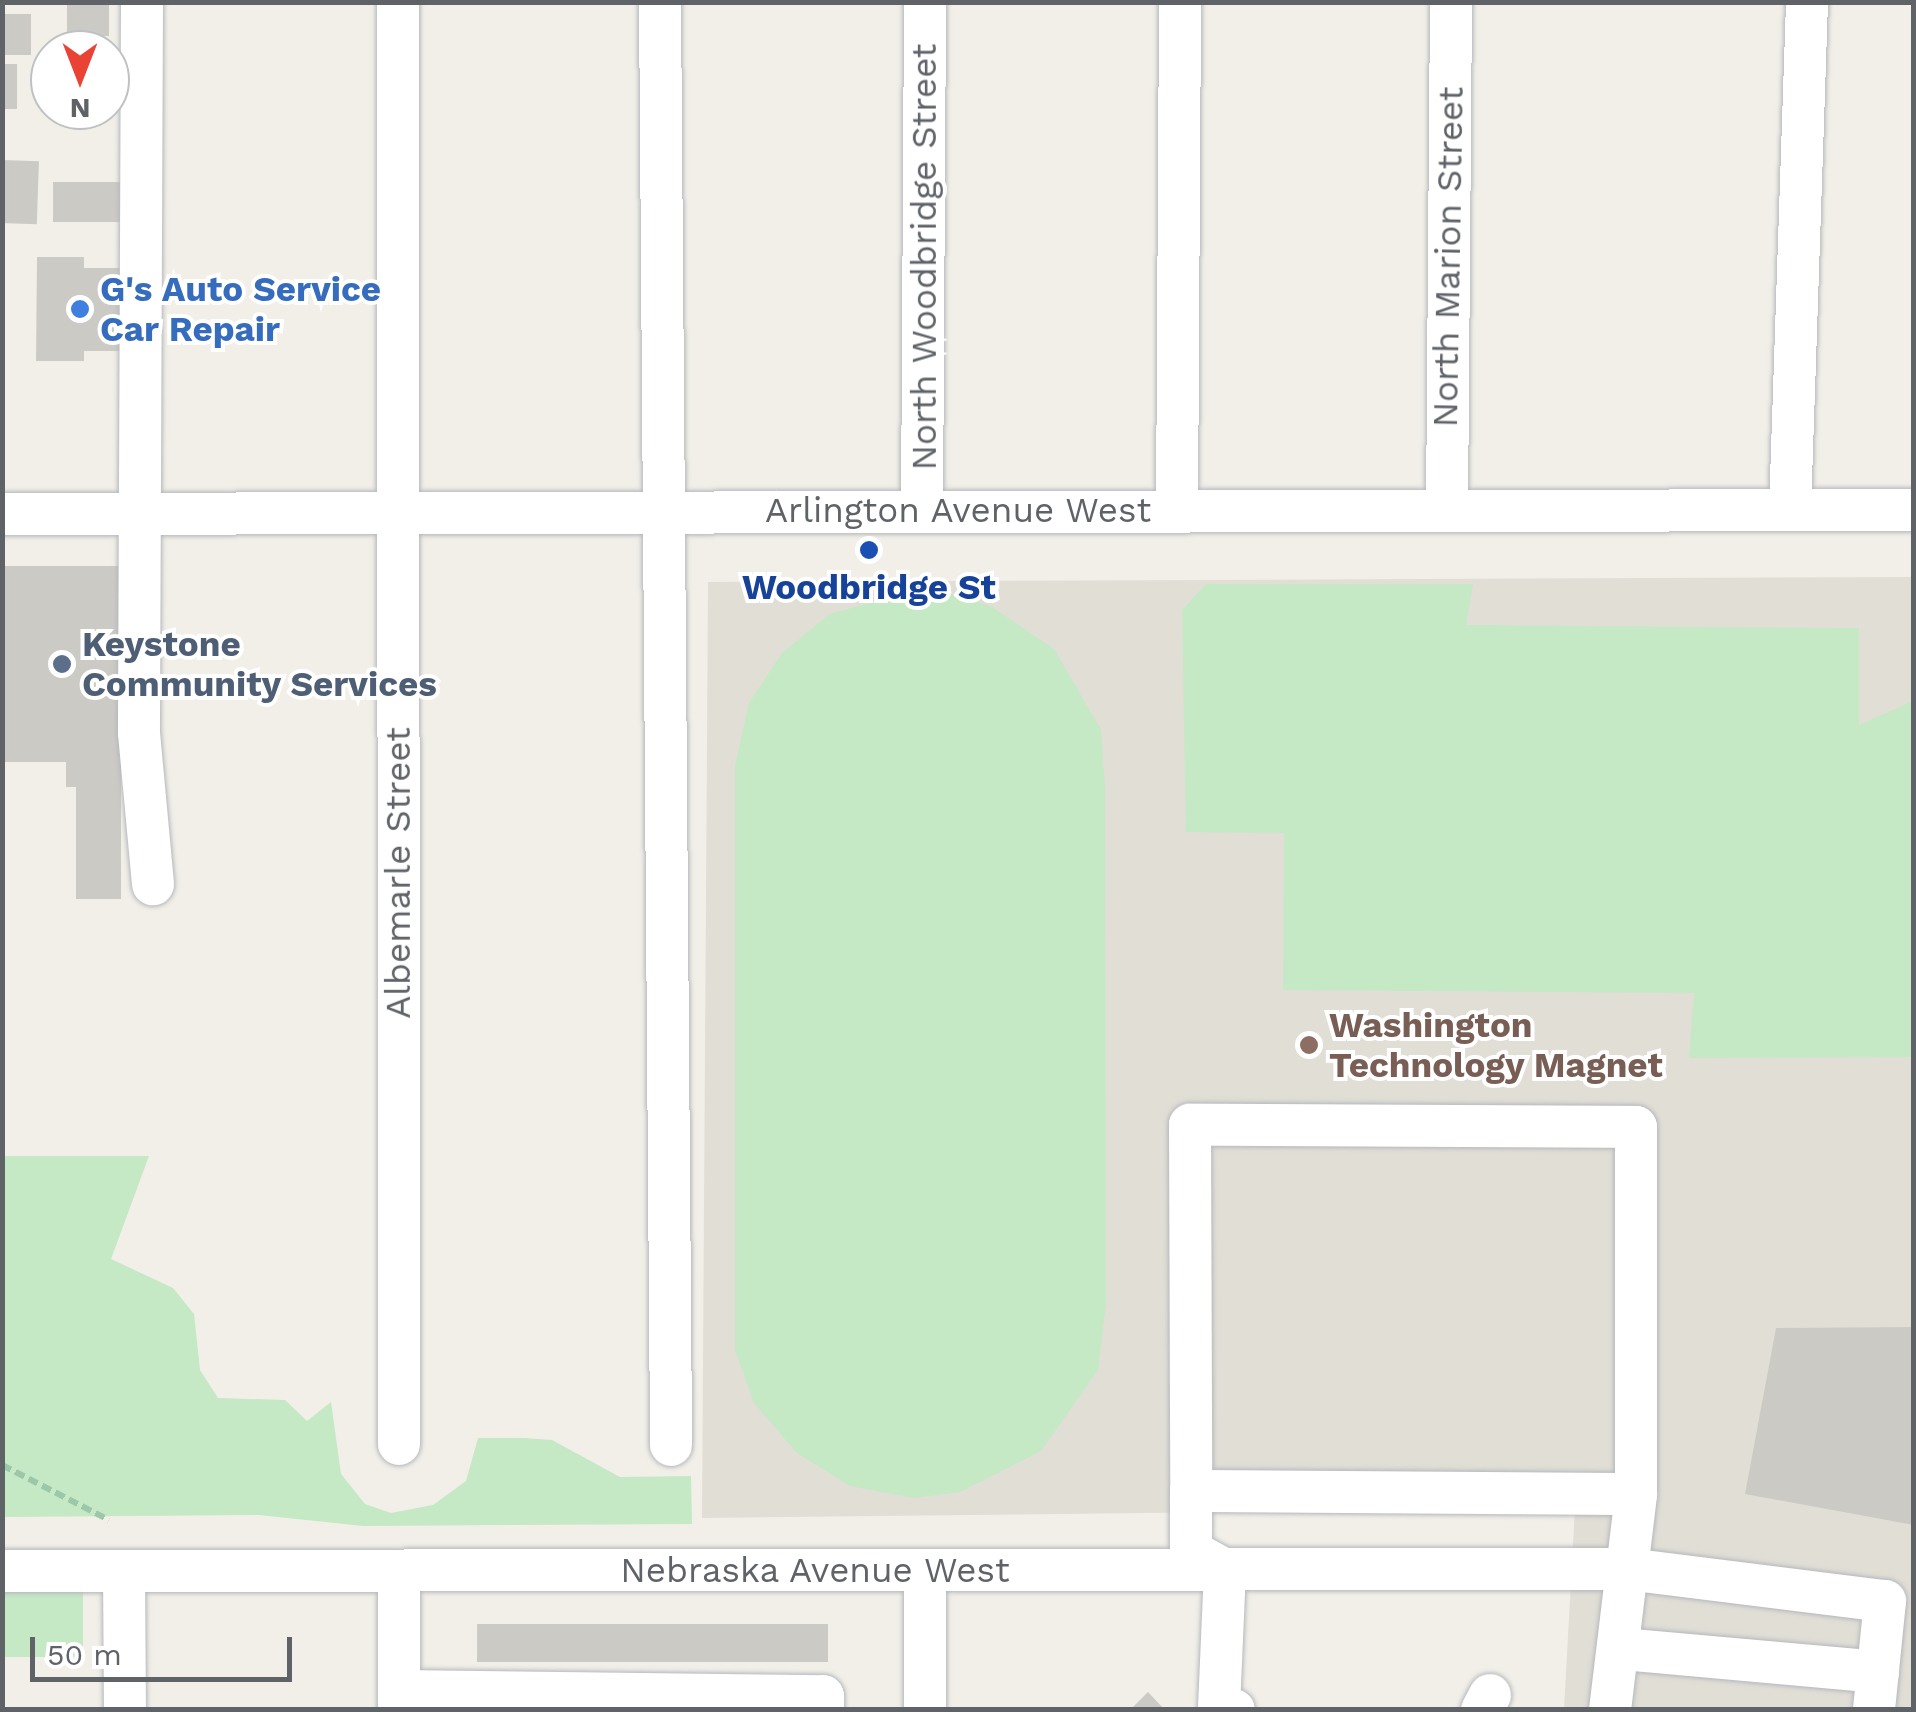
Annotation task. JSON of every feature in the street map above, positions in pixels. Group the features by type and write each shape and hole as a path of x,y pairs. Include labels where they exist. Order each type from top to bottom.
{"street":[{"path":"142,2 139,732 153,884"},
{"name":"Albemarle Street","path":"398,2 399,1444"},
{"path":"660,2 667,510 671,1445"},
{"name":"North Woodbridge Street","path":"922,510 925,2"},
{"path":"1178,510 1180,2"},
{"name":"North Marion Street","path":"1447,510 1451,2"},
{"path":"1790,510 1808,2"},
{"name":"Arlington Avenue West","path":"2,514 1914,510"},
{"path":"1234,1710 1219,1709 1225,1570 1191,1551 1190,1125 1636,1127 1636,1494 1622,1649 1610,1710"},
{"path":"1191,1491 1636,1494"},
{"name":"Nebraska Avenue West","path":"2,1571 1628,1569 1886,1601 1876,1691"},
{"path":"124,1570 125,1710"},
{"path":"399,1570 399,1700 824,1696 823,1710"},
{"path":"925,1570 925,1710"},
{"path":"1622,1649 1876,1691"}],"path":[{"path":"2,1464 109,1520"}],"shaded area":[{"name":"Washington Technology Magnet","path":"1913,577 1913,1709 1564,1709 1575,1508 702,1518 708,582"}],"green space":[{"path":"1206,584 1473,584 1466,625 1859,628 1859,725 1913,701 1913,1057 1689,1058 1694,993 1283,990 1284,833 1186,832 1182,610"},
{"path":"905,593 949,593 992,607 1054,649 1101,730 1105,788 1106,1304 1098,1370 1041,1451 960,1492 914,1498 850,1486 797,1453 754,1403 735,1350 735,766 749,703 782,653 830,614"},
{"path":"3,1156 149,1156 111,1259 173,1288 194,1314 200,1370 218,1398 285,1400 307,1421 331,1402 341,1474 365,1504 391,1513 433,1505 466,1481 478,1438 524,1438 552,1440 620,1477 691,1476 692,1524 363,1526 259,1515 3,1517"},
{"path":"2,1571 83,1571 83,1657 2,1657"}],"building":[{"path":"67,2 109,2 109,30 67,30"},
{"path":"2,14 31,14 30,55 2,55"},
{"path":"2,64 17,64 17,109 2,109"},
{"path":"2,160 39,161 37,224 2,223"},
{"path":"53,182 122,182 122,222 53,222"},
{"name":"G's Auto Service Car Repair","path":"37,257 84,257 84,268 123,268 122,351 84,351 84,361 36,361"},
{"name":"Keystone Community Services","path":"2,566 121,566 121,899 76,899 76,787 66,787 66,762 2,762"},
{"path":"1914,1327 1914,1525 1745,1494 1776,1328"},
{"path":"477,1624 828,1624 828,1662 477,1662"},
{"path":"1148,1692 1165,1710 1130,1710"}],"place":[{"name":"G's Auto Service Car Repair","path":"80,309"},
{"name":"Woodbridge St","path":"869,550"},
{"name":"Keystone Community Services","path":"62,664"},
{"name":"Washington Technology Magnet","path":"1309,1045"}]}
